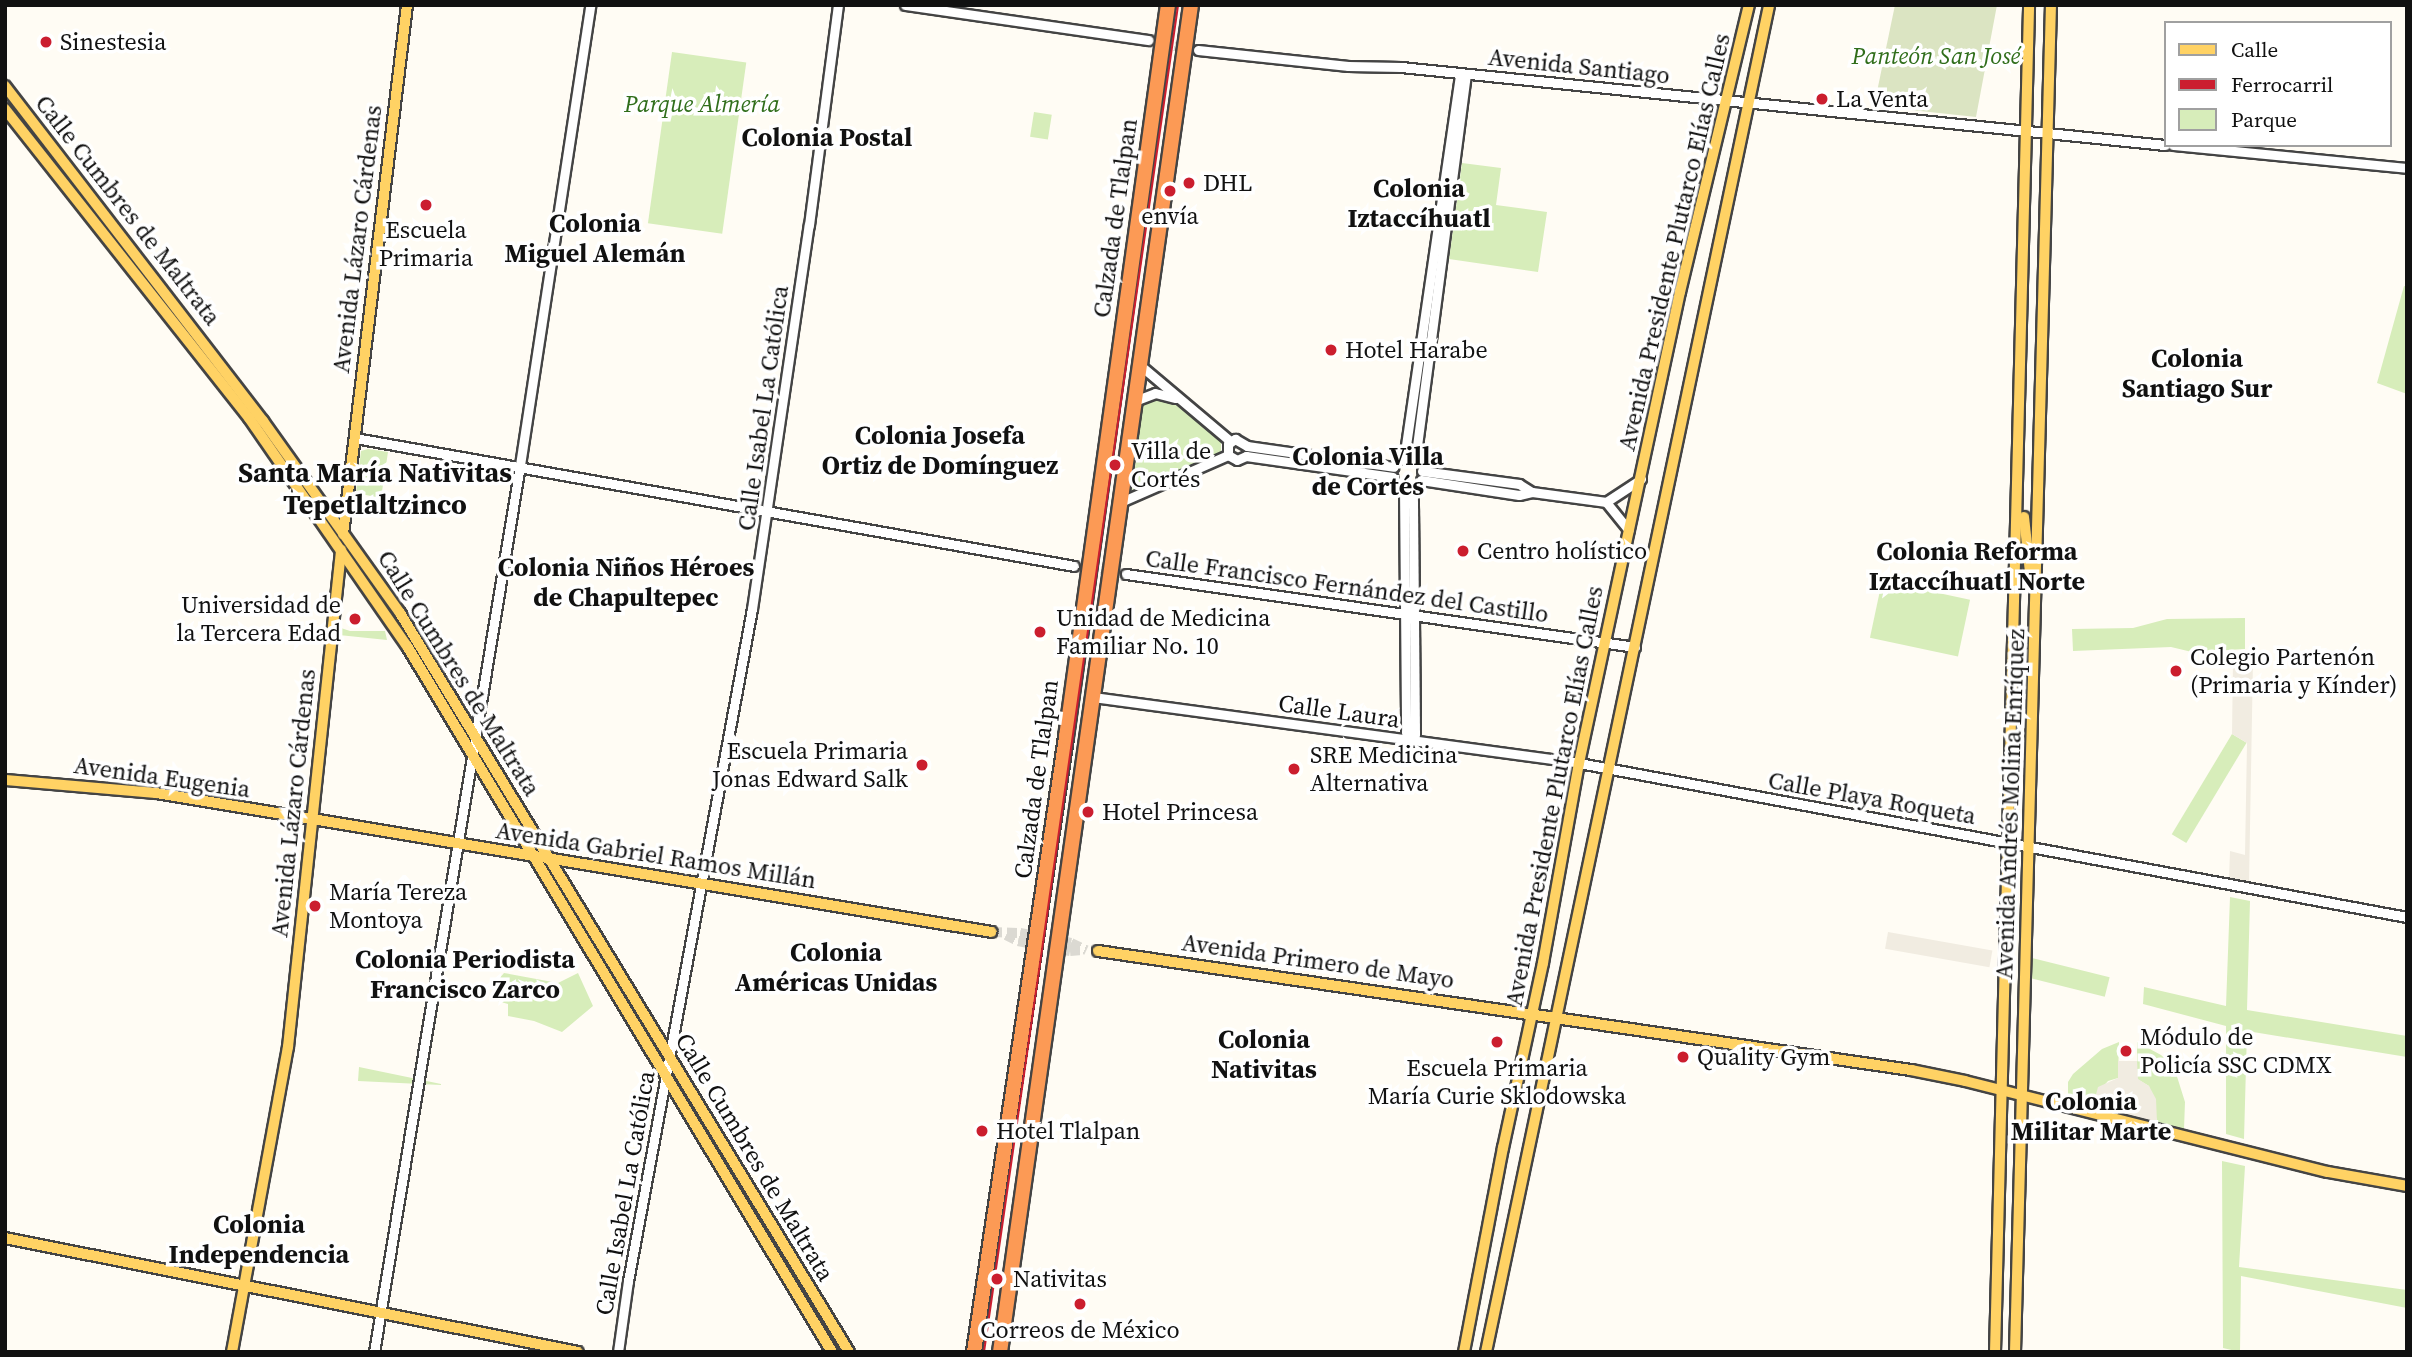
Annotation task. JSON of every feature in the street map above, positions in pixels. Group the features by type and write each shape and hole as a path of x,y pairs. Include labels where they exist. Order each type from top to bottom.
{"highway":[{"name":"Calzada de Tlalpan","path":"974,1352 1064,747 1168,5"},
{"name":"Calzada de Tlalpan","path":"1000,1352 1123,501 1191,5"}],"main road":[{"name":"Avenida Lázaro Cárdenas","path":"232,1352 288,1047 343,531 407,5"},
{"name":"Avenida Presidente Plutarco Elías Calles","path":"1464,1352 1604,642 1680,292 1749,5"},
{"name":"Avenida Presidente Plutarco Elías Calles","path":"1486,1352 1742,146 1769,5"},
{"name":"Avenida Andrés Molina Enríquez","path":"1995,1352 2010,844 2029,5"},
{"name":"Avenida Andrés Molina Enríquez","path":"2015,1352 2051,5"},
{"name":"Calle Cumbres de Maltrata","path":"5,86 198,335 343,531 424,649 849,1352"},
{"name":"Calle Cumbres de Maltrata","path":"5,109 249,418 407,646 832,1352"},
{"path":"2019,480 2036,619"},
{"name":"Avenida Eugenia","path":"5,780 156,793 313,820"},
{"name":"Avenida Gabriel Ramos Millán","path":"313,820 992,932"},
{"name":"Avenida Primero de Mayo","path":"1098,951 1911,1070 2003,1090 2306,1167 2407,1186"},
{"path":"5,1238 578,1352"}],"street":[{"path":"374,1352 477,737 590,5"},
{"name":"Calle Isabel La Católica","path":"618,1352 628,1281 703,885 767,510 838,5"},
{"path":"905,5 1148,40"},
{"name":"Avenida Santiago","path":"1198,50 2164,145"},
{"path":"1394,472 1404,459 1463,74"},
{"path":"1411,741 1406,732 1410,545 1415,461 1463,74"},
{"path":"2193,147 2407,168"},
{"path":"1141,366 1230,441 1240,439 1246,451"},
{"path":"1136,400 1155,393 1176,398"},
{"path":"355,438 520,465 1074,566"},
{"path":"1228,455 1230,441"},
{"path":"1246,451 1394,472 1415,481 1519,495 1532,492 1606,502 1641,479"},
{"path":"1228,455 1237,460 1246,451"},
{"path":"1123,501 1228,455"},
{"path":"1404,459 1415,461"},
{"path":"1606,502 1629,530"},
{"name":"Calle Francisco Fernández del Castillo","path":"1126,574 1635,647"},
{"name":"Calle Laura","path":"1093,697 1579,763"},
{"name":"Calle Playa Roqueta","path":"1579,763 2407,917"}],"green space":[{"name":"Panteón San José","path":"1895,5 1997,5 1976,117 1874,106"},
{"name":"Parque Almería","path":"672,52 746,62 722,234 648,223"},
{"path":"1034,112 1052,115 1048,140 1030,137"},
{"path":"1462,163 1501,168 1496,205 1547,212 1538,272 1449,259"},
{"path":"2404,286 2407,287 2407,394 2377,383"},
{"path":"1152,396 1170,400 1221,441 1221,456 1132,491 1143,401"},
{"path":"368,449 388,452 381,498 356,493 361,451"},
{"path":"1882,581 1970,600 1958,656 1870,638"},
{"path":"2245,618 2245,649 2192,652 2171,647 2073,651 2072,629 2133,628 2167,619"},
{"path":"341,628 350,631 385,631 387,640 339,635"},
{"path":"2232,734 2247,743 2186,843 2172,834"},
{"path":"2230,897 2250,901 2247,1010 2407,1036 2407,1057 2247,1031 2244,1139 2226,1134 2226,1026 2143,1004 2144,987 2226,1006"},
{"path":"2032,958 2110,977 2105,997 2027,977"},
{"path":"504,973 558,983 578,973 593,1006 562,1032 534,1021 508,1016 508,1004 494,1000 498,980"},
{"path":"2119,1042 2118,1078 2108,1081 2094,1097 2093,1106 2068,1100 2068,1082 2073,1074 2102,1049"},
{"path":"2137,1042 2161,1055 2174,1067 2185,1102 2184,1129 2157,1122 2149,1086 2137,1079"},
{"path":"359,1067 441,1084 441,1085 358,1081"},
{"path":"2222,1161 2245,1166 2239,1267 2407,1290 2407,1308 2241,1276 2240,1352 2223,1348"}],"shaded area":[{"path":"2253,660 2249,884 2229,879 2230,851 2245,855 2247,743 2232,734 2233,661"},
{"path":"1888,932 1992,950 1989,967 1885,949"},
{"path":"2118,1061 2137,1061 2138,1079 2149,1086 2156,1099 2157,1122 2093,1106 2098,1087 2118,1078"}],"tunnel":[{"path":"1148,40 1189,49"},
{"path":"1074,566 1126,574"},
{"path":"992,932 1020,933 1071,943 1086,950"},
{"path":"1006,935 1018,941 1070,951 1082,950"}],"railway":[{"path":"984,1352 1178,5"}],"place":[{"name":"Sinestesia","path":"46,42"},
{"name":"La Venta","path":"1822,99"},
{"name":"DHL","path":"1189,183"},
{"name":"envía","path":"1170,191"},
{"name":"Escuela Primaria","path":"426,205"},
{"name":"Hotel Harabe","path":"1331,350"},
{"name":"Villa de Cortés","path":"1115,465"},
{"name":"Centro holístico","path":"1463,551"},
{"name":"Universidad de la Tercera Edad","path":"355,619"},
{"name":"Unidad de Medicina Familiar No. 10","path":"1040,632"},
{"name":"Colegio Partenón (Primaria y Kínder)","path":"2176,671"},
{"name":"Escuela Primaria Jonas Edward Salk","path":"922,765"},
{"name":"SRE Medicina Alternativa","path":"1294,769"},
{"name":"Hotel Princesa","path":"1088,812"},
{"name":"María Tereza Montoya","path":"315,906"},
{"name":"Escuela Primaria María Curie Sklodowska","path":"1497,1042"},
{"name":"Módulo de Policía SSC CDMX","path":"2126,1051"},
{"name":"Quality Gym","path":"1683,1057"},
{"name":"Hotel Tlalpan","path":"982,1131"},
{"name":"Nativitas","path":"997,1279"},
{"name":"Correos de México","path":"1080,1304"}],"district":[{"name":"Colonia Postal","path":"827,138"},
{"name":"Colonia Iztaccíhuatl","path":"1419,204"},
{"name":"Colonia Miguel Alemán","path":"595,239"},
{"name":"Colonia Santiago Sur","path":"2197,374"},
{"name":"Colonia Josefa Ortiz de Domínguez","path":"940,450"},
{"name":"Colonia Villa de Cortés","path":"1368,472"},
{"name":"Santa María Nativitas Tepetlaltzinco","path":"375,488"},
{"name":"Colonia Reforma Iztaccíhuatl Norte","path":"1977,567"},
{"name":"Colonia Niños Héroes de Chapultepec","path":"626,583"},
{"name":"Colonia Américas Unidas","path":"836,968"},
{"name":"Colonia Periodista Francisco Zarco","path":"465,975"},
{"name":"Colonia Nativitas","path":"1264,1055"},
{"name":"Colonia Militar Marte","path":"2091,1117"},
{"name":"Colonia Independencia","path":"259,1240"}]}
